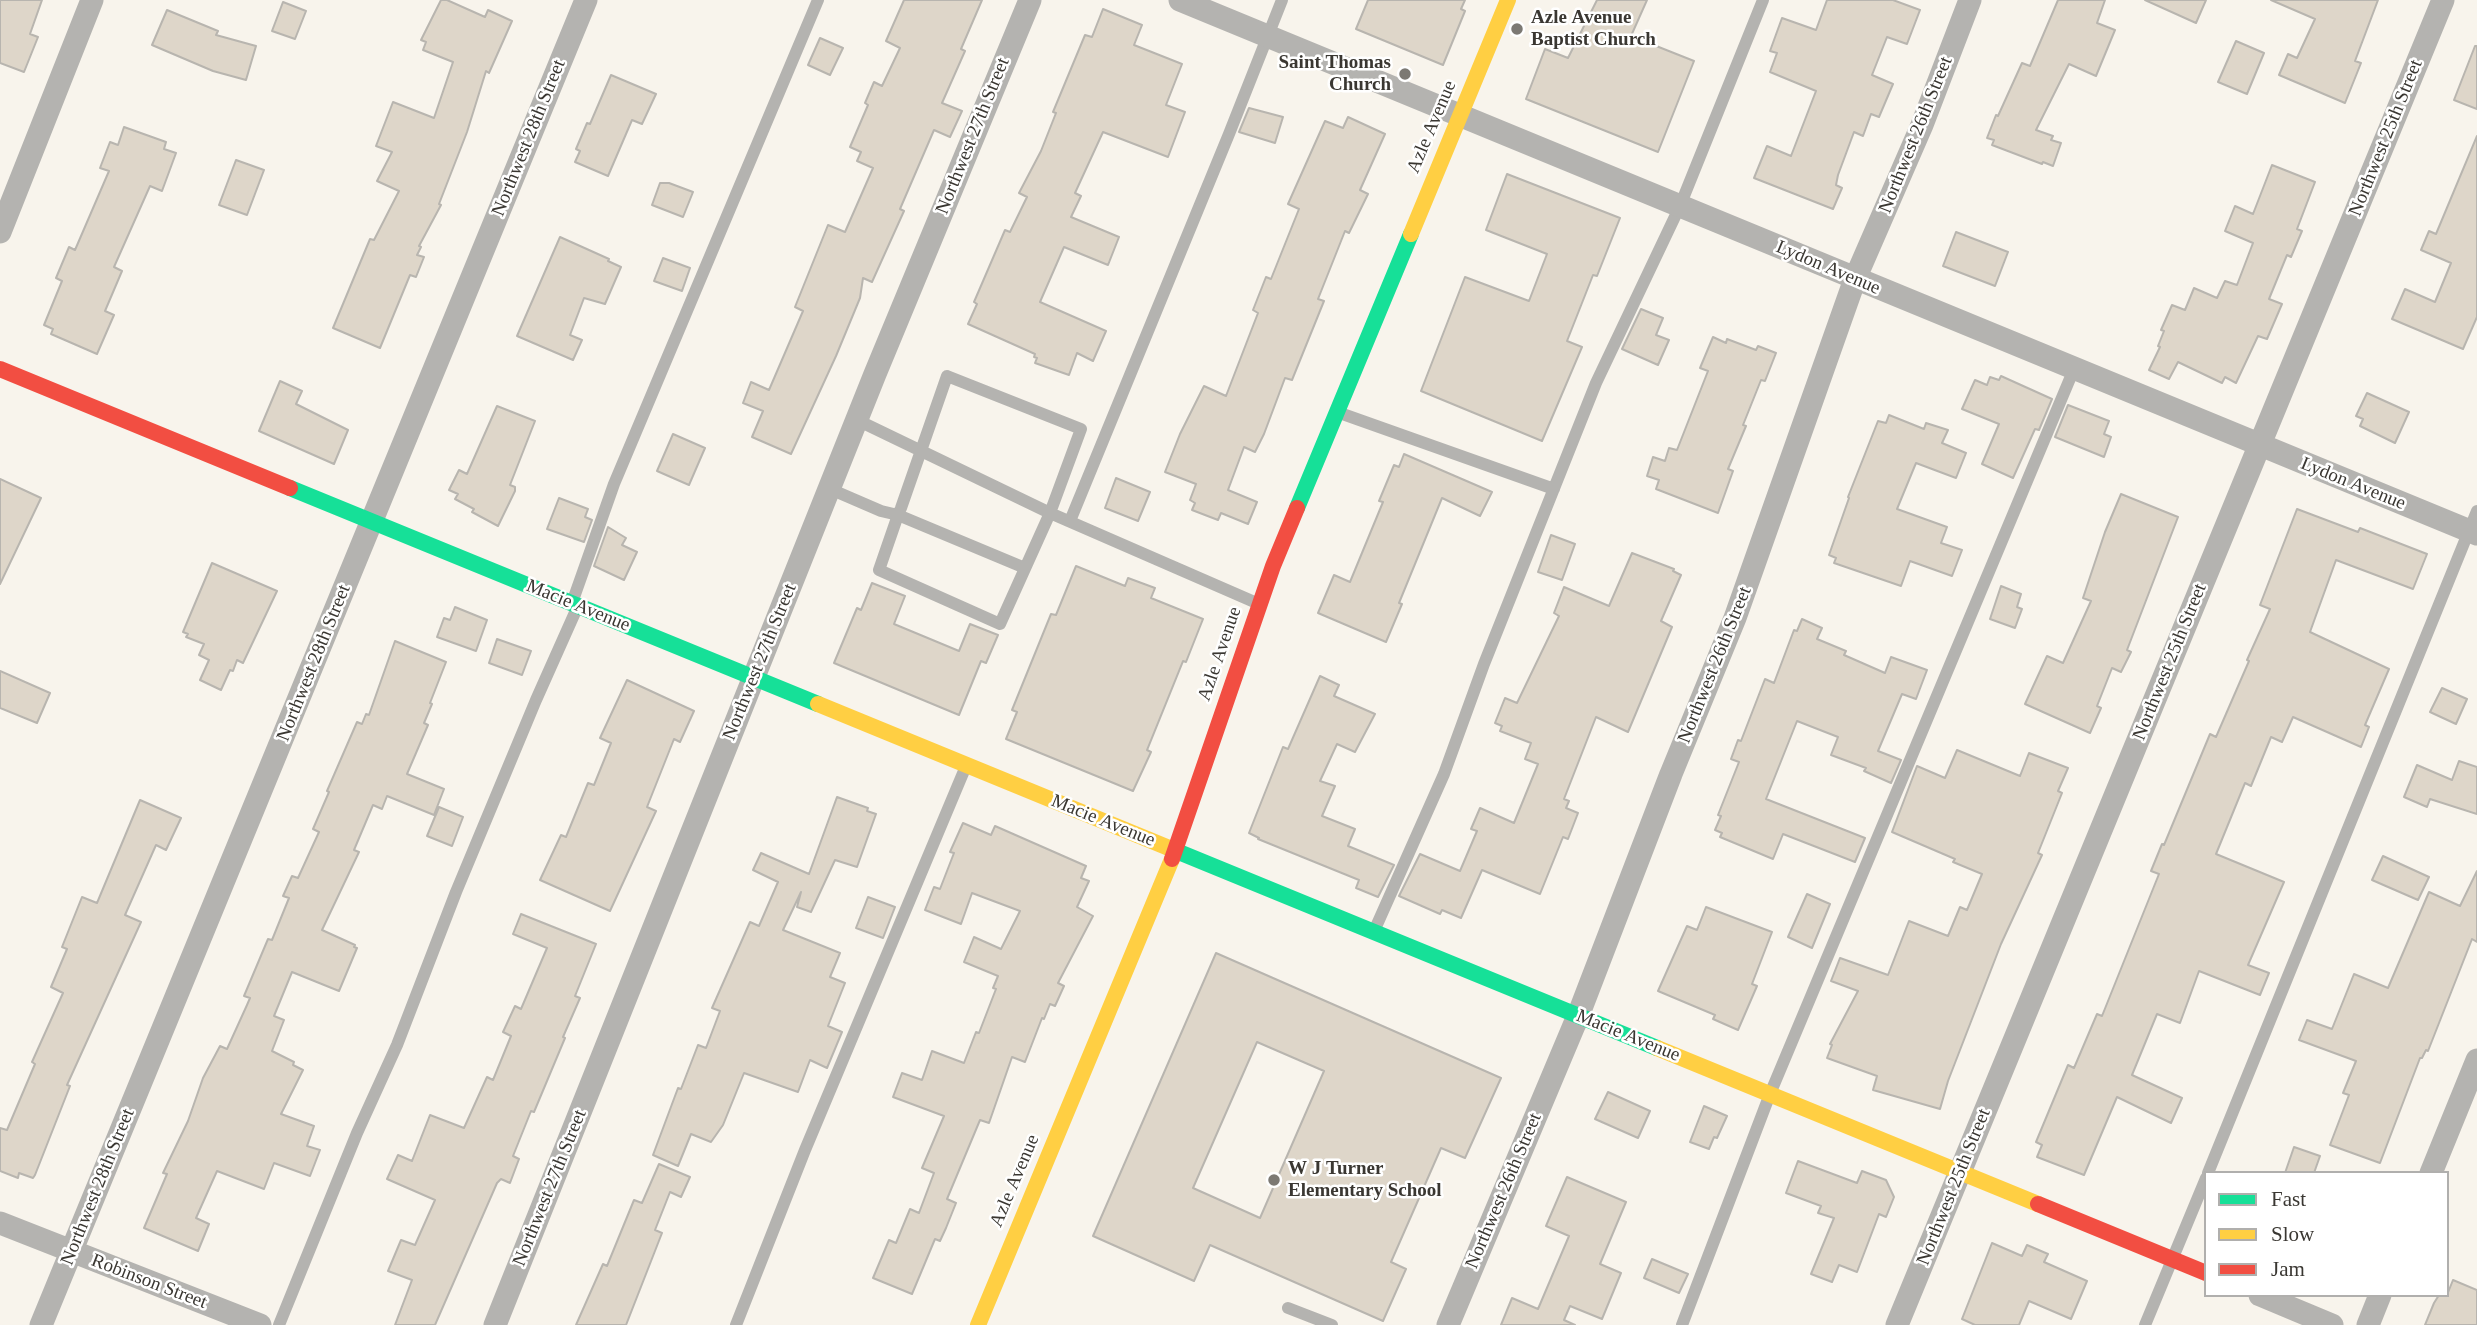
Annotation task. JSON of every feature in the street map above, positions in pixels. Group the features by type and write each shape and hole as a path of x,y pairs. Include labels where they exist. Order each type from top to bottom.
{"street":[{"path":"0,232 92,0"},
{"name":"Northwest 28th Street","path":"41,1325 586,0"},
{"name":"Northwest 27th Street","path":"495,1325 856,420 1030,0"},
{"name":"Lydon Avenue","path":"1180,0 2259,445 2474,526"},
{"name":"Azle Avenue","path":"978,1325 1175,851 1273,566 1508,0"},
{"name":"Northwest 26th Street","path":"1448,1325 1578,1016 1671,774 1735,618 1856,279 1922,125 1970,0"},
{"name":"Northwest 25th Street","path":"1897,1325 2443,0"},
{"name":"Macie Avenue","path":"0,369 2204,1272"},
{"path":"2432,1171 2477,1060"},
{"name":"Robinson Street","path":"0,1223 260,1325"},
{"path":"2265,1297 2332,1325"},
{"path":"2368,1325 2380,1297"}],"lane":[{"path":"279,1325 357,1133 397,1045 456,892 575,605 614,484 818,0"},
{"path":"1070,521 1282,0"},
{"path":"1374,932 1444,774 1484,664 1596,383 1680,206 1763,0"},
{"path":"1682,1325 1770,1094 2074,369"},
{"path":"947,376 1081,429 1050,513 1000,624 878,570 947,376"},
{"path":"1337,412 1554,489"},
{"path":"856,420 1050,513 1260,604"},
{"path":"830,489 1025,568"},
{"path":"2209,1171 2474,526"},
{"path":"736,1325 805,1150 966,765"},
{"path":"2145,1325 2204,1183"},
{"path":"1289,1308 1332,1325"}],"building":[{"path":"0,0 42,0 30,34 38,37 24,72 0,63"},
{"path":"441,0 447,0 485,17 488,10 512,21 489,73 486,71 467,132 439,204 441,205 419,246 421,247 417,255 424,257 416,277 410,275 380,348 333,328 370,239 374,240 399,191 377,181 392,152 376,146 393,102 434,118 453,62 423,50 426,42 421,40"},
{"path":"904,0 982,0 961,49 965,51 942,103 962,111 950,137 934,130 900,209 904,211 872,282 863,278 860,298 791,454 752,437 763,411 743,403 751,382 769,390 803,311 795,307 828,225 845,232 873,168 857,161 861,152 850,147 868,105 865,103 874,82 882,86 900,48 886,41"},
{"path":"1368,0 1465,0 1461,9 1465,11 1443,65 1356,29"},
{"path":"1597,0 1647,0 1631,36 1694,61 1658,152 1526,99 1545,49 1568,58"},
{"path":"1827,0 1893,0 1920,10 1907,44 1887,37 1872,75 1893,84 1879,117 1871,114 1863,136 1854,132 1838,175 1836,185 1842,188 1833,209 1754,178 1767,146 1791,156 1816,91 1770,72 1777,53 1770,51 1782,18 1816,30"},
{"path":"2058,0 2105,0 2097,23 2115,30 2096,76 2069,64 2036,130 2053,136 2051,140 2061,143 2053,166 1992,145 1994,140 1987,138 2022,63 2030,66"},
{"path":"2145,0 2206,0 2196,23"},
{"path":"2271,0 2378,0 2355,61 2361,63 2345,103 2279,75 2288,54 2297,58 2315,19"},
{"path":"283,2 306,11 295,39 272,31"},
{"path":"1103,9 1142,25 1134,45 1182,64 1166,105 1185,112 1168,157 1103,132 1075,193 1081,196 1071,217 1119,237 1108,265 1064,247 1040,302 1106,331 1093,361 1077,353 1069,375 1035,363 1035,354 968,324 977,304 974,302 1005,230 1010,232 1027,197 1019,193 1041,151 1056,113 1053,112 1085,35 1092,37"},
{"path":"167,10 218,31 216,35 256,46 246,80 213,71 152,45"},
{"path":"820,38 843,48 830,75 808,65"},
{"path":"2236,41 2264,53 2247,94 2218,82"},
{"path":"2477,46 2477,109 2454,100"},
{"path":"611,75 656,94 642,124 632,120 608,176 575,162 580,151 576,149"},
{"path":"1249,108 1283,117 1275,143 1239,132"},
{"path":"1348,117 1385,134 1360,190 1368,194 1349,233 1345,231 1318,299 1324,301 1292,380 1285,378 1255,452 1244,447 1228,490 1257,502 1248,524 1221,513 1218,520 1192,510 1195,503 1190,500 1196,484 1165,472 1204,386 1226,396 1258,313 1253,310 1266,277 1271,279 1299,209 1288,204 1325,121 1343,128"},
{"path":"124,127 166,142 164,149 176,153 162,191 150,186 114,267 122,271 105,311 114,315 97,354 51,334 53,329 44,325 62,281 56,278 69,247 75,250 109,171 100,168 110,142 118,145"},
{"path":"2477,136 2477,317 2463,349 2392,319 2405,289 2435,302 2451,263 2421,250 2429,231 2436,234"},
{"path":"236,160 264,170 247,215 219,205"},
{"path":"2272,165 2315,182 2297,229 2302,231 2291,257 2287,255 2269,299 2282,304 2267,339 2258,336 2236,383 2225,377 2222,383 2178,362 2169,379 2149,370 2160,347 2158,346 2164,331 2161,330 2172,305 2185,310 2194,288 2217,298 2225,281 2237,285 2253,243 2225,231 2235,206 2253,214"},
{"path":"1507,174 1620,218 1597,276 1593,275 1567,341 1582,347 1542,441 1421,391 1465,277 1529,301 1547,254 1486,230"},
{"path":"660,183 669,183 693,192 683,217 652,205"},
{"path":"1956,232 2008,252 1995,286 1943,266"},
{"path":"560,237 621,267 605,304 584,298 570,335 582,340 573,360 517,336"},
{"path":"663,258 690,268 682,291 654,281"},
{"path":"1641,309 1663,318 1656,335 1669,340 1658,365 1622,349"},
{"path":"1713,337 1726,343 1727,339 1756,350 1758,346 1776,353 1765,381 1761,380 1743,425 1746,426 1728,469 1733,471 1718,513 1656,489 1659,480 1647,476 1653,457 1665,461 1669,448 1677,450 1708,371 1700,368"},
{"path":"2001,376 2052,399 2013,478 1982,464 1999,424 1962,409 1975,380 1987,385 1990,377 1999,380"},
{"path":"280,381 302,391 296,404 348,430 334,464 259,431"},
{"path":"2367,393 2409,412 2395,443 2360,426 2363,419 2356,416"},
{"path":"2068,405 2109,421 2104,434 2111,437 2104,457 2055,437"},
{"path":"497,406 535,421 510,485 515,487 515,491 498,526 472,512 474,509 455,499 458,494 449,490 459,470 467,474"},
{"path":"1889,415 1924,429 1926,423 1948,430 1942,443 1966,453 1956,478 1916,463 1897,509 1947,527 1941,543 1962,550 1952,576 1910,561 1901,586 1834,563 1836,558 1829,555 1878,421 1886,423"},
{"path":"673,434 705,448 689,485 657,471"},
{"path":"1404,454 1492,492 1480,516 1442,498 1386,642 1318,613 1334,575 1350,582 1383,502 1379,501 1394,465 1399,467"},
{"path":"1116,478 1150,492 1138,521 1105,508"},
{"path":"0,479 41,498 0,584"},
{"path":"2121,494 2178,517 2127,650 2131,652 2121,672 2112,668 2097,706 2101,708 2090,733 2025,704 2047,656 2063,663 2091,601 2083,598"},
{"path":"559,498 588,509 585,517 592,520 584,542 547,529"},
{"path":"2297,509 2358,532 2360,528 2427,554 2413,589 2336,560 2310,632 2389,669 2365,725 2369,727 2361,747 2293,717 2282,742 2271,737 2251,786 2245,783 2216,854 2284,882 2248,965 2269,973 2260,995 2199,971 2180,1023 2157,1014 2132,1075 2182,1098 2171,1123 2117,1097 2084,1175 2037,1157 2042,1145 2036,1142 2068,1065 2074,1068 2097,1014 2102,1016 2159,874 2151,871 2162,844 2164,845 2210,734 2216,737 2249,661 2247,660 2270,609 2260,605"},
{"path":"608,527 626,538 622,545 637,552 624,580 594,566"},
{"path":"1551,535 1575,544 1562,580 1538,572"},
{"path":"1632,553 1674,569 1673,571 1681,575 1661,621 1672,627 1628,732 1596,717 1564,799 1569,801 1566,808 1578,813 1568,839 1563,837 1540,894 1482,870 1461,918 1442,910 1440,914 1399,896 1420,854 1460,871 1477,831 1471,829 1480,808 1514,823 1538,764 1525,759 1531,743 1500,731 1502,726 1495,723 1505,698 1517,703 1559,616 1554,613 1564,587 1609,606"},
{"path":"212,563 277,591 243,663 237,660 221,690 200,680 209,660 199,655 204,644 186,637 188,634 183,632"},
{"path":"1076,566 1125,586 1128,578 1155,588 1151,598 1203,619 1186,662 1183,661 1147,750 1151,752 1133,791 1006,739 1017,712 1012,710 1051,614 1056,615"},
{"path":"872,583 905,596 894,624 959,651 970,624 998,635 986,663 981,661 959,715 834,663 857,608 861,610"},
{"path":"2001,586 2021,594 2017,607 2022,609 2015,628 1990,619"},
{"path":"455,607 487,620 476,651 437,637 444,618 450,620"},
{"path":"1802,619 1822,628 1817,639 1846,651 1844,655 1885,673 1891,657 1927,670 1916,699 1902,694 1878,751 1901,760 1891,783 1864,771 1866,768 1831,755 1838,737 1797,721 1766,799 1865,838 1855,862 1783,834 1773,859 1720,837 1722,833 1715,830 1721,816 1718,815 1739,762 1731,759 1738,740 1741,741 1765,679 1774,683 1794,630 1797,631"},
{"path":"497,639 531,651 522,675 489,663"},
{"path":"395,641 446,662 424,723 428,725 407,774 444,789 434,815 387,796 382,809 373,805 354,850 359,852 322,930 357,948 339,991 292,972 274,1016 284,1020 272,1051 294,1062 293,1065 303,1070 281,1114 314,1126 307,1146 320,1150 310,1176 274,1163 264,1189 217,1171 196,1218 209,1224 198,1251 144,1228 167,1174 163,1173 188,1121 203,1078 220,1046 227,1049 250,998 244,996 289,898 283,896 292,876 298,878 319,832 313,829 329,792 327,791 357,722 362,724 366,714 369,715"},
{"path":"0,671 50,693 37,723 0,708"},
{"path":"1320,676 1339,685 1334,696 1375,714 1355,752 1337,744 1320,781 1335,786 1322,816 1355,829 1348,846 1394,865 1378,897 1356,888 1359,880 1249,833 1283,747 1288,749"},
{"path":"627,680 694,711 680,742 674,739 647,807 656,811 610,911 540,880 561,835 566,837 588,783 594,785 611,743 600,738"},
{"path":"2442,688 2467,699 2456,724 2430,712"},
{"path":"1957,750 2020,776 2029,753 2068,768 2058,791 2062,793 2038,853 2042,855 2001,944 1948,1081 1940,1109 1873,1090 1877,1076 1827,1058 1832,1045 1830,1044 1858,991 1831,981 1840,958 1888,975 1909,921 1948,936 1960,907 1967,910 1982,874 1953,862 1955,859 1892,832 1917,766 1945,778"},
{"path":"2459,761 2477,767 2477,814 2430,799 2427,807 2404,797 2417,765 2452,780"},
{"path":"837,797 868,808 867,811 876,814 857,867 835,860 811,912 797,907 801,892 783,930 840,953 830,977 845,983 828,1026 842,1032 827,1068 810,1060 798,1092 744,1073 723,1125 711,1142 691,1134 678,1166 653,1155 678,1088 681,1089 698,1045 706,1048 720,1011 712,1008 750,922 759,926 778,882 753,870 761,853 809,874"},
{"path":"140,800 181,818 166,850 156,845 125,915 141,922 67,1085 70,1086 35,1175 33,1178 19,1173 18,1178 0,1171 0,1128 7,1130 35,1064 32,1062 63,993 51,987 67,949 62,947 82,897 97,903"},
{"path":"439,807 463,817 452,846 427,836"},
{"path":"963,823 991,835 995,826 1086,866 1081,878 1089,881 1077,907 1093,916 1058,983 1064,986 1055,1006 1050,1004 1044,1019 1042,1018 1025,1062 1012,1057 989,1123 980,1120 947,1199 956,1203 940,1241 935,1239 912,1294 873,1278 889,1240 896,1243 910,1209 919,1213 934,1173 922,1168 944,1116 893,1097 902,1073 922,1080 932,1051 964,1063 976,1032 979,1033 996,989 993,988 998,976 964,962 974,937 1001,949 1020,911 972,893 961,924 925,910 934,887 940,889 954,853 950,852"},
{"path":"2383,856 2429,877 2418,900 2372,880"},
{"path":"2477,871 2477,942 2472,939 2428,1051 2420,1058 2380,1163 2330,1145 2349,1095 2343,1093 2356,1061 2299,1040 2307,1020 2332,1029 2354,974 2388,988 2429,892 2460,906"},
{"path":"1807,894 1830,904 1812,948 1788,937"},
{"path":"868,897 895,907 883,938 856,928"},
{"path":"1706,907 1772,932 1752,984 1757,986 1738,1030 1713,1019 1715,1015 1658,991 1687,926 1697,930"},
{"path":"521,914 596,944 575,996 580,998 534,1112 531,1111 513,1156 519,1159 510,1183 501,1179 497,1183 435,1325 395,1325 412,1280 388,1271 401,1240 415,1245 435,1200 387,1179 398,1155 412,1161 430,1115 464,1128 487,1077 493,1080 511,1036 503,1032 515,1006 521,1009 547,948 513,934"},
{"path":"1216,953 1501,1078 1465,1158 1441,1148 1391,1262 1406,1269 1383,1321 1210,1245 1194,1281 1093,1236","holes":["1257,1042 1324,1071 1260,1218 1193,1188"]},
{"path":"1608,1092 1650,1111 1638,1138 1595,1119"},
{"path":"1704,1106 1727,1116 1709,1149 1690,1142"},
{"path":"2294,1147 2320,1156 2315,1171 2286,1171"},
{"path":"1798,1161 1857,1183 1862,1171 1886,1180 1894,1197 1886,1217 1879,1214 1857,1272 1839,1265 1832,1282 1811,1274 1834,1218 1818,1213 1821,1206 1786,1193"},
{"path":"659,1164 690,1177 681,1197 670,1192 655,1230 662,1233 626,1325 576,1325 603,1264 607,1266 634,1200 642,1203"},
{"path":"1567,1177 1626,1202 1600,1264 1621,1273 1602,1319 1570,1306 1564,1320 1575,1325 1501,1325 1512,1298 1538,1309 1569,1236 1546,1226"},
{"path":"1992,1243 2022,1256 2027,1245 2048,1254 2044,1262 2087,1281 2071,1319 2029,1301 2019,1325 1975,1325 1962,1319"},
{"path":"1652,1259 1688,1274 1679,1293 1644,1278"},
{"path":"2453,1280 2477,1290 2477,1325 2425,1325 2438,1297 2449,1297"}],"traffic: fast":[{"path":"1297,508 1411,234"},
{"path":"290,488 818,704"},
{"path":"1169,848 1657,1048"}],"traffic: slow":[{"path":"1411,234 1508,0"},
{"path":"818,704 1169,848"},
{"path":"978,1325 1172,859"},
{"path":"1657,1048 2038,1204"}],"traffic: jam":[{"path":"0,369 290,488"},
{"path":"1172,859 1273,566 1297,508"},
{"path":"2038,1204 2204,1272"}],"place":[{"name":"Azle Avenue Baptist Church","path":"1517,29"},
{"name":"Saint Thomas Church","path":"1405,74"},
{"name":"W J Turner Elementary School","path":"1274,1180"}]}
